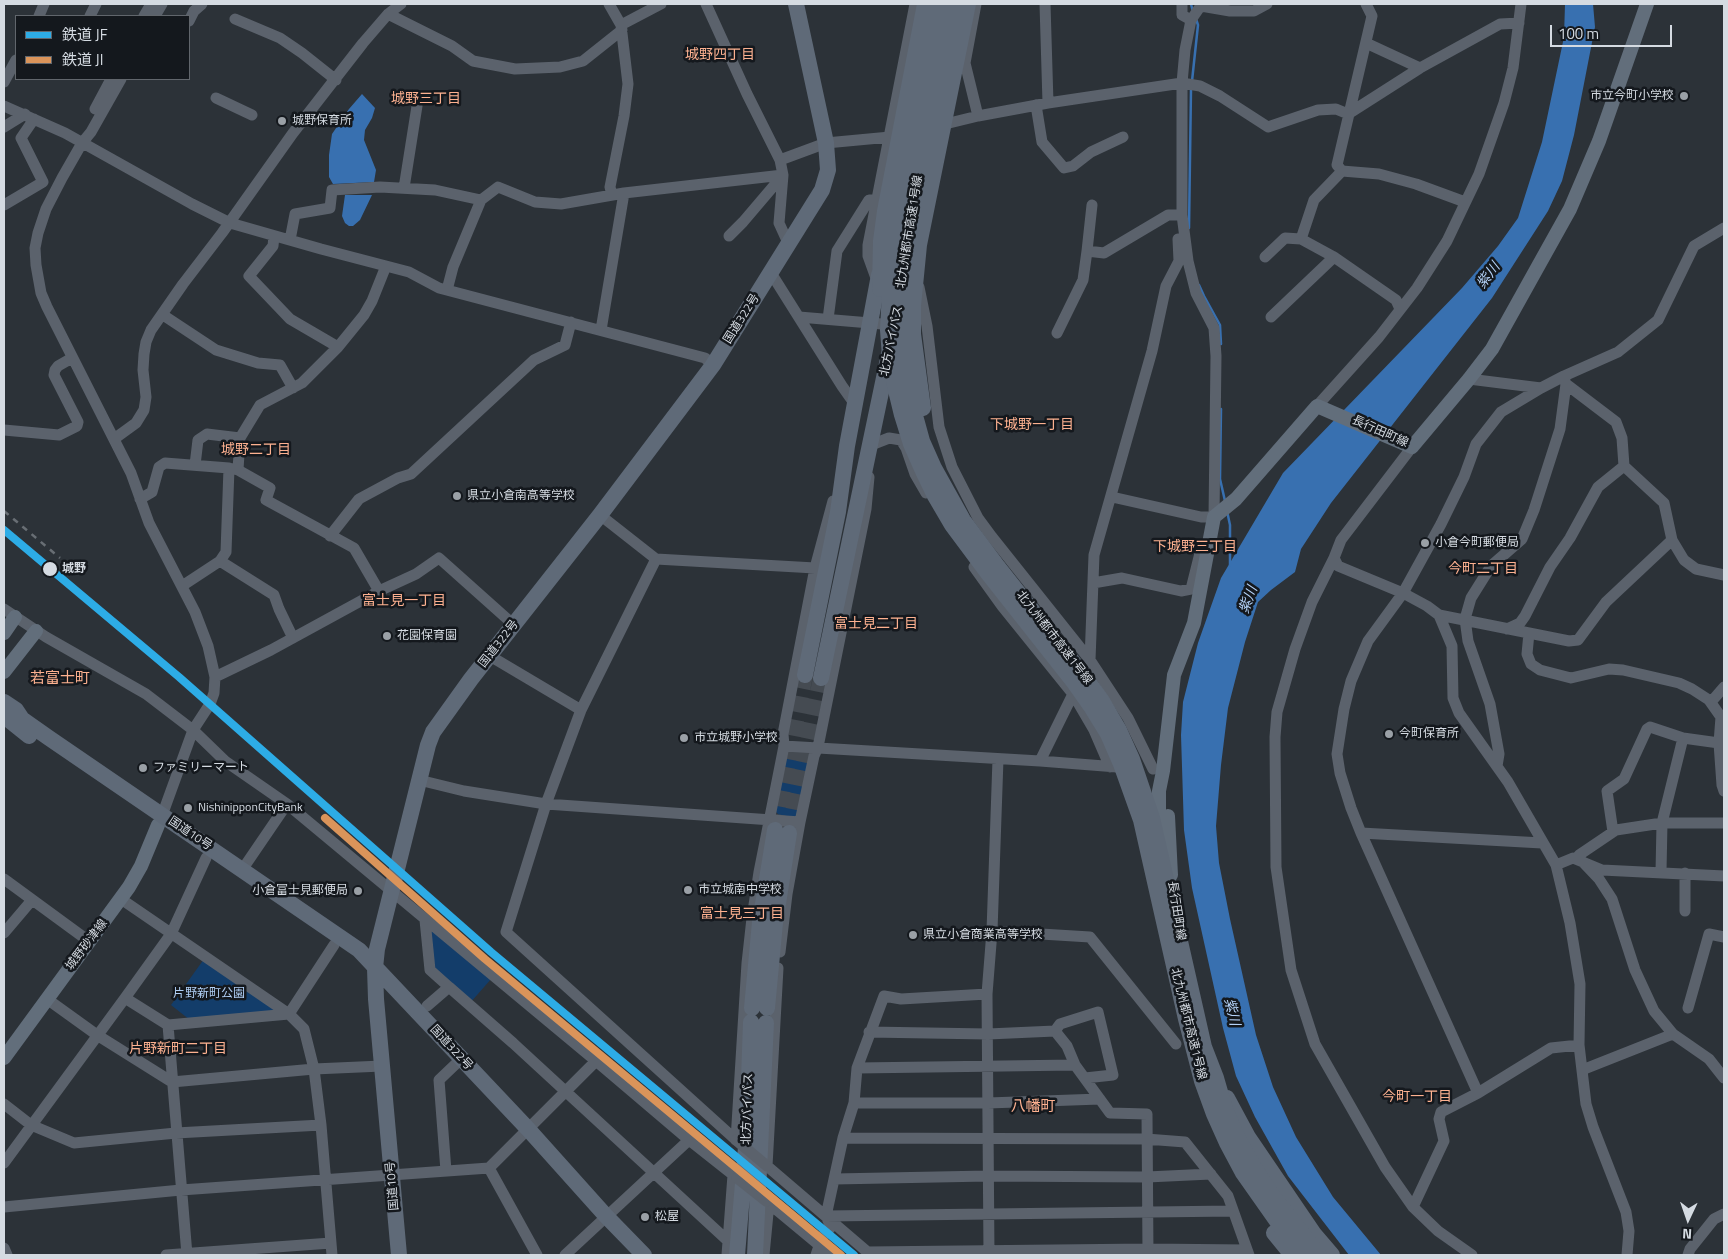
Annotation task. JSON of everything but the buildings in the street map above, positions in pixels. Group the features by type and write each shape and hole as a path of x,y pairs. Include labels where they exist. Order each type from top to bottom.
{"highway":[{"name":"国道322号","path":"644,1255 606,1216 528,1129 375,968 377,951 419,780 433,732 471,679 600,515 713,365 817,200 826,180 828,170 826,143 796,4"},
{"path":"912,444 898,415 886,363 881,323 879,269 889,188 925,4"},
{"name":"北方バイパス","path":"805,676 838,512 854,403 877,282 934,4"},
{"name":"北九州都市高速1号線","path":"940,4 899,212 888,301 888,330 893,379 902,415 912,444 935,496 952,525 1092,708 1108,734 1122,764 1141,820 1186,1019 1209,1080 1227,1143 1243,1172 1302,1255"},
{"name":"北九州都市高速1号線","path":"952,4 906,244 900,300 902,356 922,441 934,468 963,520 1084,676 1102,701 1119,730 1132,759 1152,818 1204,1046 1209,1080 1254,1167 1272,1195 1320,1255"},
{"name":"北方バイパス","path":"821,678 912,249 960,4"},
{"path":"968,4 919,245 913,306 914,334 921,399 938,466 951,492 998,566"},
{"name":"国道10号","path":"4,702 16,710 22,718 160,820 206,858 357,961 375,968"},
{"name":"国道10号","path":"4,716 26,734 242,870 359,950 375,968 376,999 399,1255"},
{"name":"北方バイパス","path":"755,1255 760,922 783,826"},
{"name":"北方バイパス","path":"733,1248 759,1016"},
{"path":"1209,1080 1210,1114 1238,1175 1269,1226 1292,1255"},
{"path":"1209,1080 1314,1234 1332,1255"}],"main road":[{"name":"長行田町線","path":"1321,407 1409,446 1469,379 1496,341 1570,209 1598,141 1647,4"},
{"path":"1214,518 1236,499 1321,407"},
{"name":"長行田町線","path":"1214,518 1194,623 1174,675 1158,770 1159,861 1176,984 1200,1077 1213,1113 1234,1159 1263,1205 1302,1255"},
{"path":"4,633 16,617"},
{"path":"4,672 36,631"},
{"name":"長行田町線","path":"1158,770 1166,791 1169,866 1185,964 1208,1061 1238,1133 1269,1186 1320,1255"},
{"name":"城野砂津線","path":"4,1058 121,899 141,866 160,820"}],"street":[{"path":"151,13 162,4"},
{"path":"190,19 194,11 202,4"},
{"path":"114,439 136,423 144,410 146,397 143,370 144,348 149,334 293,133 363,43 388,14 401,4"},
{"path":"609,4 622,27 628,84 624,116 610,187 612,195"},
{"path":"388,14 452,46 473,61 516,69 560,67 583,61 622,27 661,4"},
{"path":"706,4 747,94 780,160 783,175 780,223 789,245"},
{"path":"877,282 868,256 868,245 915,4"},
{"path":"977,4 965,63 978,116"},
{"path":"1045,4 1048,103"},
{"path":"1182,4 1182,15 1191,20"},
{"path":"1112,496 1201,517 1214,518 1216,356 1214,328 1196,293 1188,261 1182,219 1182,83 1185,50 1191,20 1202,5 1254,11 1267,4"},
{"path":"1366,4 1372,16 1337,165 1342,171 1379,174 1416,184 1465,202"},
{"path":"1321,407 1417,288 1447,240 1482,166 1504,103 1513,68 1521,4"},
{"path":"235,19 280,38 336,80"},
{"path":"1348,114 1420,68 1500,24 1518,23"},
{"path":"1366,43 1420,68"},
{"path":"4,82 15,62"},
{"path":"82,142 84,128 110,80"},
{"path":"120,80 91,132 82,142 46,209 38,233 36,265 41,293 131,473 148,522 182,586 203,631 215,677 212,700 193,730 160,820"},
{"path":"780,160 826,143 890,137 978,116 1036,105 1182,83 1200,86 1220,96 1268,127 1318,110 1336,110 1348,114"},
{"path":"216,98 252,115"},
{"path":"1036,105 1042,142 1064,168 1073,166 1091,152 1123,137"},
{"path":"4,106 30,116 82,142 230,223 321,250 417,275 435,286 447,290 705,358 713,365"},
{"path":"404,188 417,106"},
{"path":"4,127 30,116"},
{"path":"4,205 43,182 21,138 30,116"},
{"path":"1301,239 1314,200 1342,171"},
{"path":"447,290 453,267 481,200 498,187 535,202 561,204 624,193 783,175"},
{"path":"729,236 783,175"},
{"path":"290,240 295,214 330,208 332,190 380,187 435,190 481,200"},
{"path":"601,330 624,193"},
{"path":"828,319 837,251 868,200 876,200"},
{"path":"1057,333 1083,280 1092,205"},
{"path":"1087,251 1104,253 1168,215 1182,219"},
{"path":"1090,660 1094,555 1152,351 1166,286 1179,261 1178,233 1182,219"},
{"path":"1478,1093 1351,808 1340,773 1337,754 1344,709 1351,681 1368,641 1403,593 1453,500 1476,444 1501,412 1541,388 1565,380 1618,352 1658,320 1694,246 1724,228"},
{"path":"274,236 272,246 249,276 290,318 338,347"},
{"path":"1265,257 1285,238 1301,239 1334,257 1396,300 1400,309"},
{"path":"912,249 927,326 939,427 952,467 960,484 978,518 992,537 1090,660 1128,718 1158,770"},
{"path":"1271,317 1334,257"},
{"path":"182,586 220,561 226,552 234,469 240,438 260,405 302,383 338,347 364,315 372,301 386,266"},
{"path":"771,273 854,403"},
{"path":"163,315 216,350 258,362 280,365 292,388"},
{"path":"799,317 870,324 927,326"},
{"path":"330,536 359,499 398,478 411,474 534,360 565,345 571,322"},
{"path":"4,430 60,435 77,426 78,422 54,375 58,366 72,358"},
{"path":"1469,379 1541,388"},
{"path":"1565,380 1616,422 1622,438 1624,466 1664,503 1672,540 1684,560 1696,569 1724,575"},
{"path":"1496,766 1499,754 1490,704 1468,641 1465,619 1471,598 1491,566 1522,540 1534,510 1560,429 1565,380"},
{"path":"195,464 198,440 207,434 240,438"},
{"path":"783,826 818,747 866,508 871,446 889,438 901,440 906,448 915,474 945,527 1002,606 1073,694 1094,730 1110,767"},
{"path":"736,1140 759,1016 779,963 787,894 783,826 783,734 815,568 847,446"},
{"path":"1409,446 1341,540 1312,602 1295,649 1277,712 1275,737 1276,867 1292,970 1315,1044 1385,1168 1413,1207 1438,1231 1472,1255"},
{"path":"140,499 152,492 161,464 195,464 234,469 270,488 266,500 354,548 379,591"},
{"path":"1506,629 1520,623 1525,616 1550,567 1570,538 1598,487 1624,466"},
{"path":"600,515 656,559 815,568"},
{"path":"1438,615 1569,641 1578,640 1606,602 1672,540"},
{"path":"1093,583 1122,578 1181,592 1191,589 1202,545 1209,547"},
{"path":"215,677 293,638 379,591 416,574 439,558 514,625"},
{"path":"1334,558 1338,566 1403,593 1427,606 1438,615 1452,646 1453,698 1459,713 1508,782 1556,865 1570,923 1580,984 1579,1045 1586,1104 1592,1127 1626,1212 1628,1231 1627,1255"},
{"path":"656,559 581,710 546,804 506,932 736,1140 869,1254 1248,1253 1228,1196 1185,1142 1146,1139 843,1138"},
{"path":"220,561 274,595 293,638"},
{"path":"4,609 36,631 146,694 193,730 225,761 287,804 688,1140 768,1202 818,1251 830,1255"},
{"path":"1529,633 1527,654 1531,664 1540,670 1571,678 1609,669 1623,670 1679,682 1711,702 1721,717 1720,743 1724,791"},
{"path":"490,656 581,710"},
{"path":"1711,702 1724,687"},
{"path":"1040,761 1073,694"},
{"path":"1613,832 1607,791 1624,779 1647,729 1650,727 1683,738 1720,743"},
{"path":"1661,872 1662,823 1683,738"},
{"path":"784,746 998,758 1158,770"},
{"path":"990,1253 986,994 992,931 998,758"},
{"path":"419,780 464,791 546,804 783,826"},
{"path":"242,870 287,804"},
{"path":"1724,822 1662,823 1616,830 1579,855 1580,859 1599,879 1612,899 1635,970 1654,1011 1673,1034 1710,1059 1724,1078"},
{"path":"1362,833 1542,843"},
{"path":"4,1163 170,934 206,858"},
{"path":"1556,865 1573,858 1580,859 1602,870 1724,876"},
{"path":"1685,873 1685,911"},
{"path":"4,880 90,942"},
{"path":"121,899 289,1014 304,1029 314,1069 332,1249 166,1255"},
{"path":"4,933 32,900"},
{"path":"425,920 430,970 733,1248"},
{"path":"992,931 1090,937 1176,1044"},
{"path":"1688,1008 1709,934 1724,937"},
{"path":"289,1014 334,945"},
{"path":"427,1006 449,987"},
{"path":"818,1251 819,1240 831,1227 826,1216 843,1138 854,1103 857,1068 884,996 902,999 986,994"},
{"path":"47,998 97,1035 172,1082 314,1069 382,1066"},
{"path":"125,998 168,1025 289,1014"},
{"path":"1055,1031 1060,1024 1098,1012 1113,1075 1085,1078"},
{"path":"759,1016 768,1166"},
{"path":"168,1025 187,1254"},
{"path":"870,1032 988,1034 1055,1031"},
{"path":"1055,1031 1068,1046 1075,1065 1110,1113 1147,1114 1148,1252"},
{"path":"1582,1070 1673,1034"},
{"path":"1413,1207 1444,1142 1440,1119 1441,1112 1478,1093 1551,1048 1579,1045"},
{"path":"446,1171 439,1080 461,1059"},
{"path":"4,1207 181,1190 489,1168 596,1061"},
{"path":"857,1068 1075,1065"},
{"path":"854,1103 988,1103 1100,1099"},
{"path":"4,1104 31,1125 74,1143 176,1133 321,1125"},
{"path":"564,1255 688,1140"},
{"path":"489,1168 537,1255"},
{"path":"834,1178 988,1176 1147,1177 1211,1174"},
{"path":"727,1255 733,1248 735,1177"},
{"path":"764,1255 768,1202"},
{"path":"826,1216 1233,1211"},
{"path":"1688,1255 1690,1249 1714,1219 1724,1214"},
{"path":"4,1248 7,1255"}],"green space":[{"path":"787,752 809,752 811,756 796,817 780,816 775,811"},
{"path":"427,924 492,978 470,1003 431,969"},
{"name":"片野新町公園","path":"204,959 275,1008 274,1013 190,1020 171,1005"}],"water":[{"name":"紫川","path":"1565,4 1593,4 1595,27 1574,135 1562,181 1548,211 1492,298 1331,503 1301,549 1295,572 1258,602 1245,642 1228,708 1216,826 1219,863 1230,919 1256,1035 1273,1087 1296,1137 1333,1197 1381,1255 1349,1255 1288,1176 1255,1117 1236,1076 1223,1028 1192,888 1184,830 1181,735 1183,702 1198,643 1221,578 1283,473 1462,288 1498,246 1518,218 1542,142 1564,37"},
{"path":"362,94 375,108 365,130 364,140 376,170 374,182 333,184 329,177 329,155 332,134"},
{"path":"345,195 372,195 360,220 353,226 345,223 342,216"}],"waterway":[{"path":"1191,4 1193,12"},
{"path":"1192,81 1198,25 1196,19"},
{"path":"1189,228 1191,89"},
{"path":"1199,285 1220,325 1221,344"},
{"path":"1221,409 1220,479 1225,501"},
{"path":"1227,511 1230,525 1230,565"}],"tunnel":[{"path":"775,830 805,675"},
{"path":"789,833 821,678"}],"railway":[{"path":"4,511 60,558"}],"rail line":[{"name":"JF","path":"4,530 179,677 491,952 854,1255"},
{"name":"JI","path":"325,818 485,959 841,1255"}],"place":[{"name":"市立今町小学校","path":"1684,96"},
{"name":"城野保育所","path":"282,121"},
{"name":"県立小倉南高等学校","path":"457,496"},
{"name":"小倉今町郵便局","path":"1425,543"},
{"name":"城野","path":"50,569"},
{"name":"花園保育園","path":"387,636"},
{"name":"今町保育所","path":"1389,734"},
{"name":"市立城野小学校","path":"684,738"},
{"name":"ファミリーマート","path":"143,768"},
{"name":"NishinipponCityBank","path":"188,808"},
{"name":"市立城南中学校","path":"688,890"},
{"name":"小倉富士見郵便局","path":"358,891"},
{"name":"県立小倉商業高等学校","path":"913,935"},
{"name":"松屋","path":"645,1217"}],"district":[{"name":"城野四丁目","path":"720,56"},
{"name":"城野三丁目","path":"426,100"},
{"name":"下城野一丁目","path":"1032,426"},
{"name":"城野二丁目","path":"256,451"},
{"name":"下城野三丁目","path":"1195,548"},
{"name":"今町二丁目","path":"1483,570"},
{"name":"富士見一丁目","path":"404,602"},
{"name":"富士見二丁目","path":"876,625"},
{"name":"若富士町","path":"60,679"},
{"name":"富士見三丁目","path":"742,915"},
{"name":"片野新町二丁目","path":"178,1050"},
{"name":"今町一丁目","path":"1417,1098"},
{"name":"八幡町","path":"1033,1107"}]}
